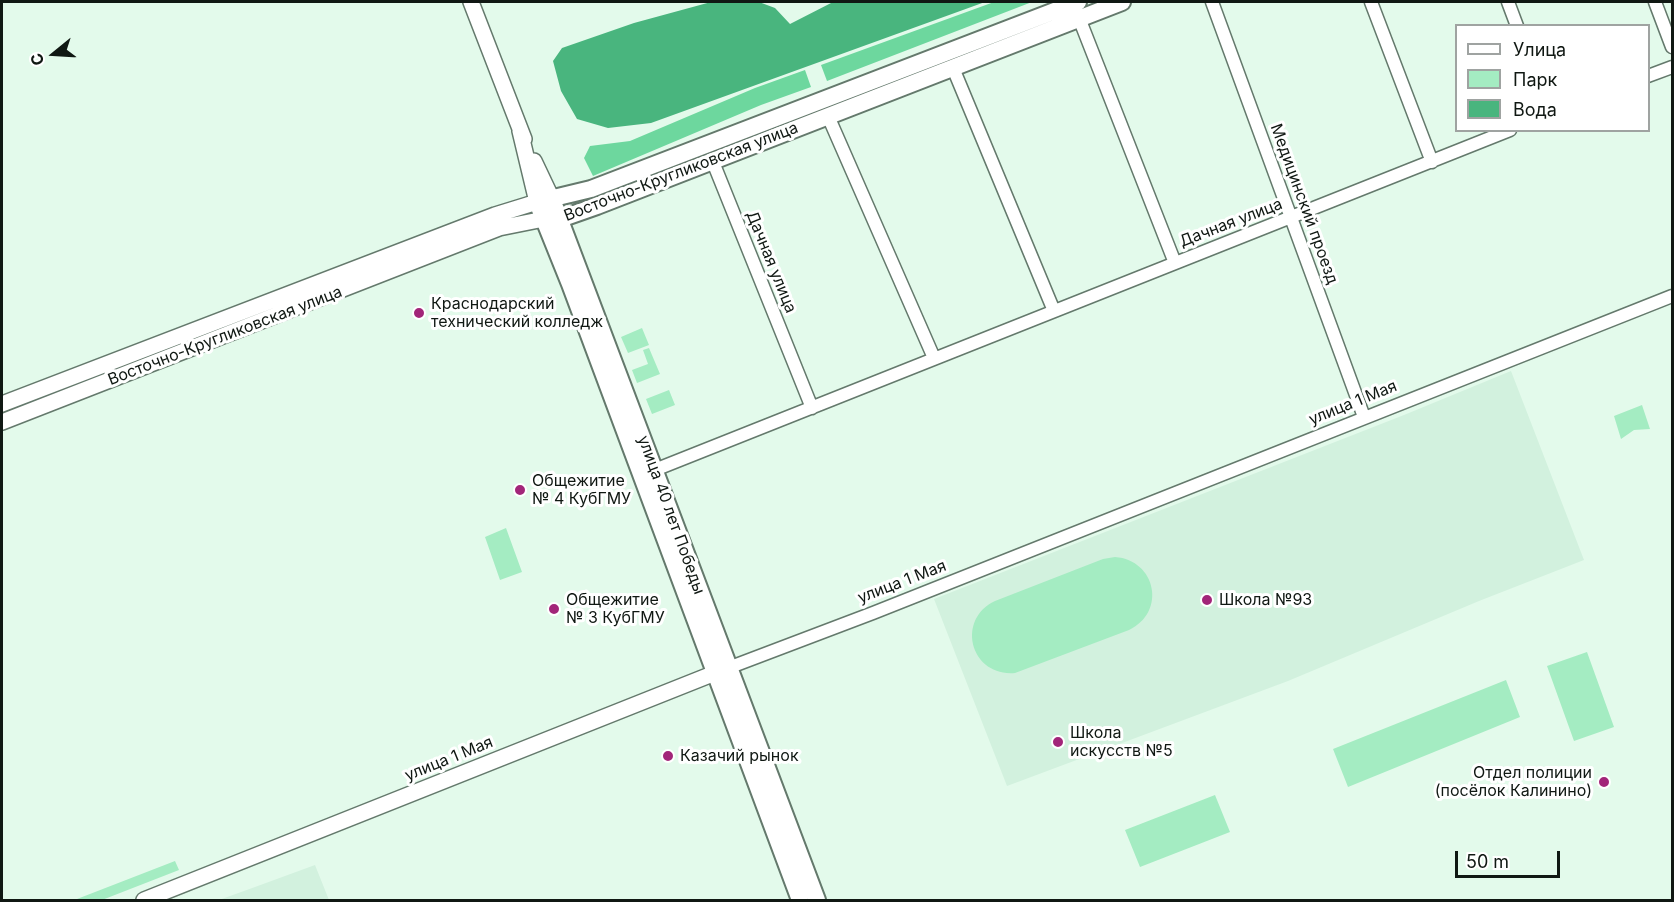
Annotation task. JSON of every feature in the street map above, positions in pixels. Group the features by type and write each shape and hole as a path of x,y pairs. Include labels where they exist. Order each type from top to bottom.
{"main road":[{"name":"Восточно-Кругликовская улица","path":"545,200 602,185 1079,10 1122,2"},
{"name":"Восточно-Кругликовская улица","path":"552,219 713,162 953,68 1079,10"},
{"name":"улица 40 лет Победы","path":"545,200 621,421 647,473"},
{"name":"улица 40 лет Победы","path":"552,219 581,279 647,473"},
{"path":"647,473 721,670 800,900"},
{"path":"721,670 817,900"}],"street":[{"name":"улица 40 лет Победы","path":"471,2 545,200"},
{"name":"Медицинский проезд","path":"1212,2 1364,417"},
{"path":"1371,2 1432,162"},
{"path":"1508,2 1516,24"},
{"path":"1655,2 1672,47"},
{"name":"Дачная улица","path":"1079,10 1175,263"},
{"path":"1650,75 1672,67"},
{"path":"953,68 1054,310"},
{"path":"828,116 934,358"},
{"name":"Дачная улица","path":"647,473 1505,132"},
{"name":"Дачная улица","path":"713,162 812,408"},
{"name":"Восточно-Кругликовская улица","path":"2,404 495,215 545,200"},
{"name":"Восточно-Кругликовская улица","path":"2,422 499,228 552,219"},
{"name":"улица 1 Мая","path":"144,900 1672,296"}],"shaded area":[{"path":"994,2 1032,2 827,81 821,65"},
{"path":"805,70 811,87 761,105 593,176 584,158 590,146 630,141 755,88"},
{"name":"Школа №93","path":"1511,371 1584,560 1288,681 1007,786 934,599"},
{"path":"315,865 329,900 219,900 255,887"}],"green space":[{"path":"642,328 649,345 628,353 621,337"},
{"path":"649,348 660,374 637,383 632,370 648,364 643,350"},
{"path":"669,390 675,405 652,414 646,399"},
{"path":"1642,405 1650,429 1634,430 1621,439 1614,416"},
{"path":"506,528 522,572 500,580 485,537"},
{"path":"1115,557 1129,560 1140,567 1152,588 1149,611 1141,622 1129,630 1015,673 1000,672 988,666 979,657 973,646 972,633 975,621 983,610 995,601 1103,559"},
{"path":"1587,652 1614,727 1574,741 1547,666"},
{"path":"1506,680 1520,717 1348,787 1333,749"},
{"path":"1215,795 1230,832 1140,867 1125,830"},
{"path":"175,861 179,870 102,900 77,899"}],"water":[{"path":"711,2 759,2 775,8 790,24 833,2 985,2 651,123 608,128 577,119 561,91 553,61 562,48 634,23"}],"place":[{"name":"Краснодарский технический колледж","path":"419,313"},
{"name":"Общежитие № 4 КубГМУ","path":"520,490"},
{"name":"Школа №93","path":"1207,600"},
{"name":"Общежитие № 3 КубГМУ","path":"554,609"},
{"name":"Школа искусств №5","path":"1058,742"},
{"name":"Казачий рынок","path":"668,756"},
{"name":"Отдел полиции (посёлок Калинино)","path":"1604,782"}]}
